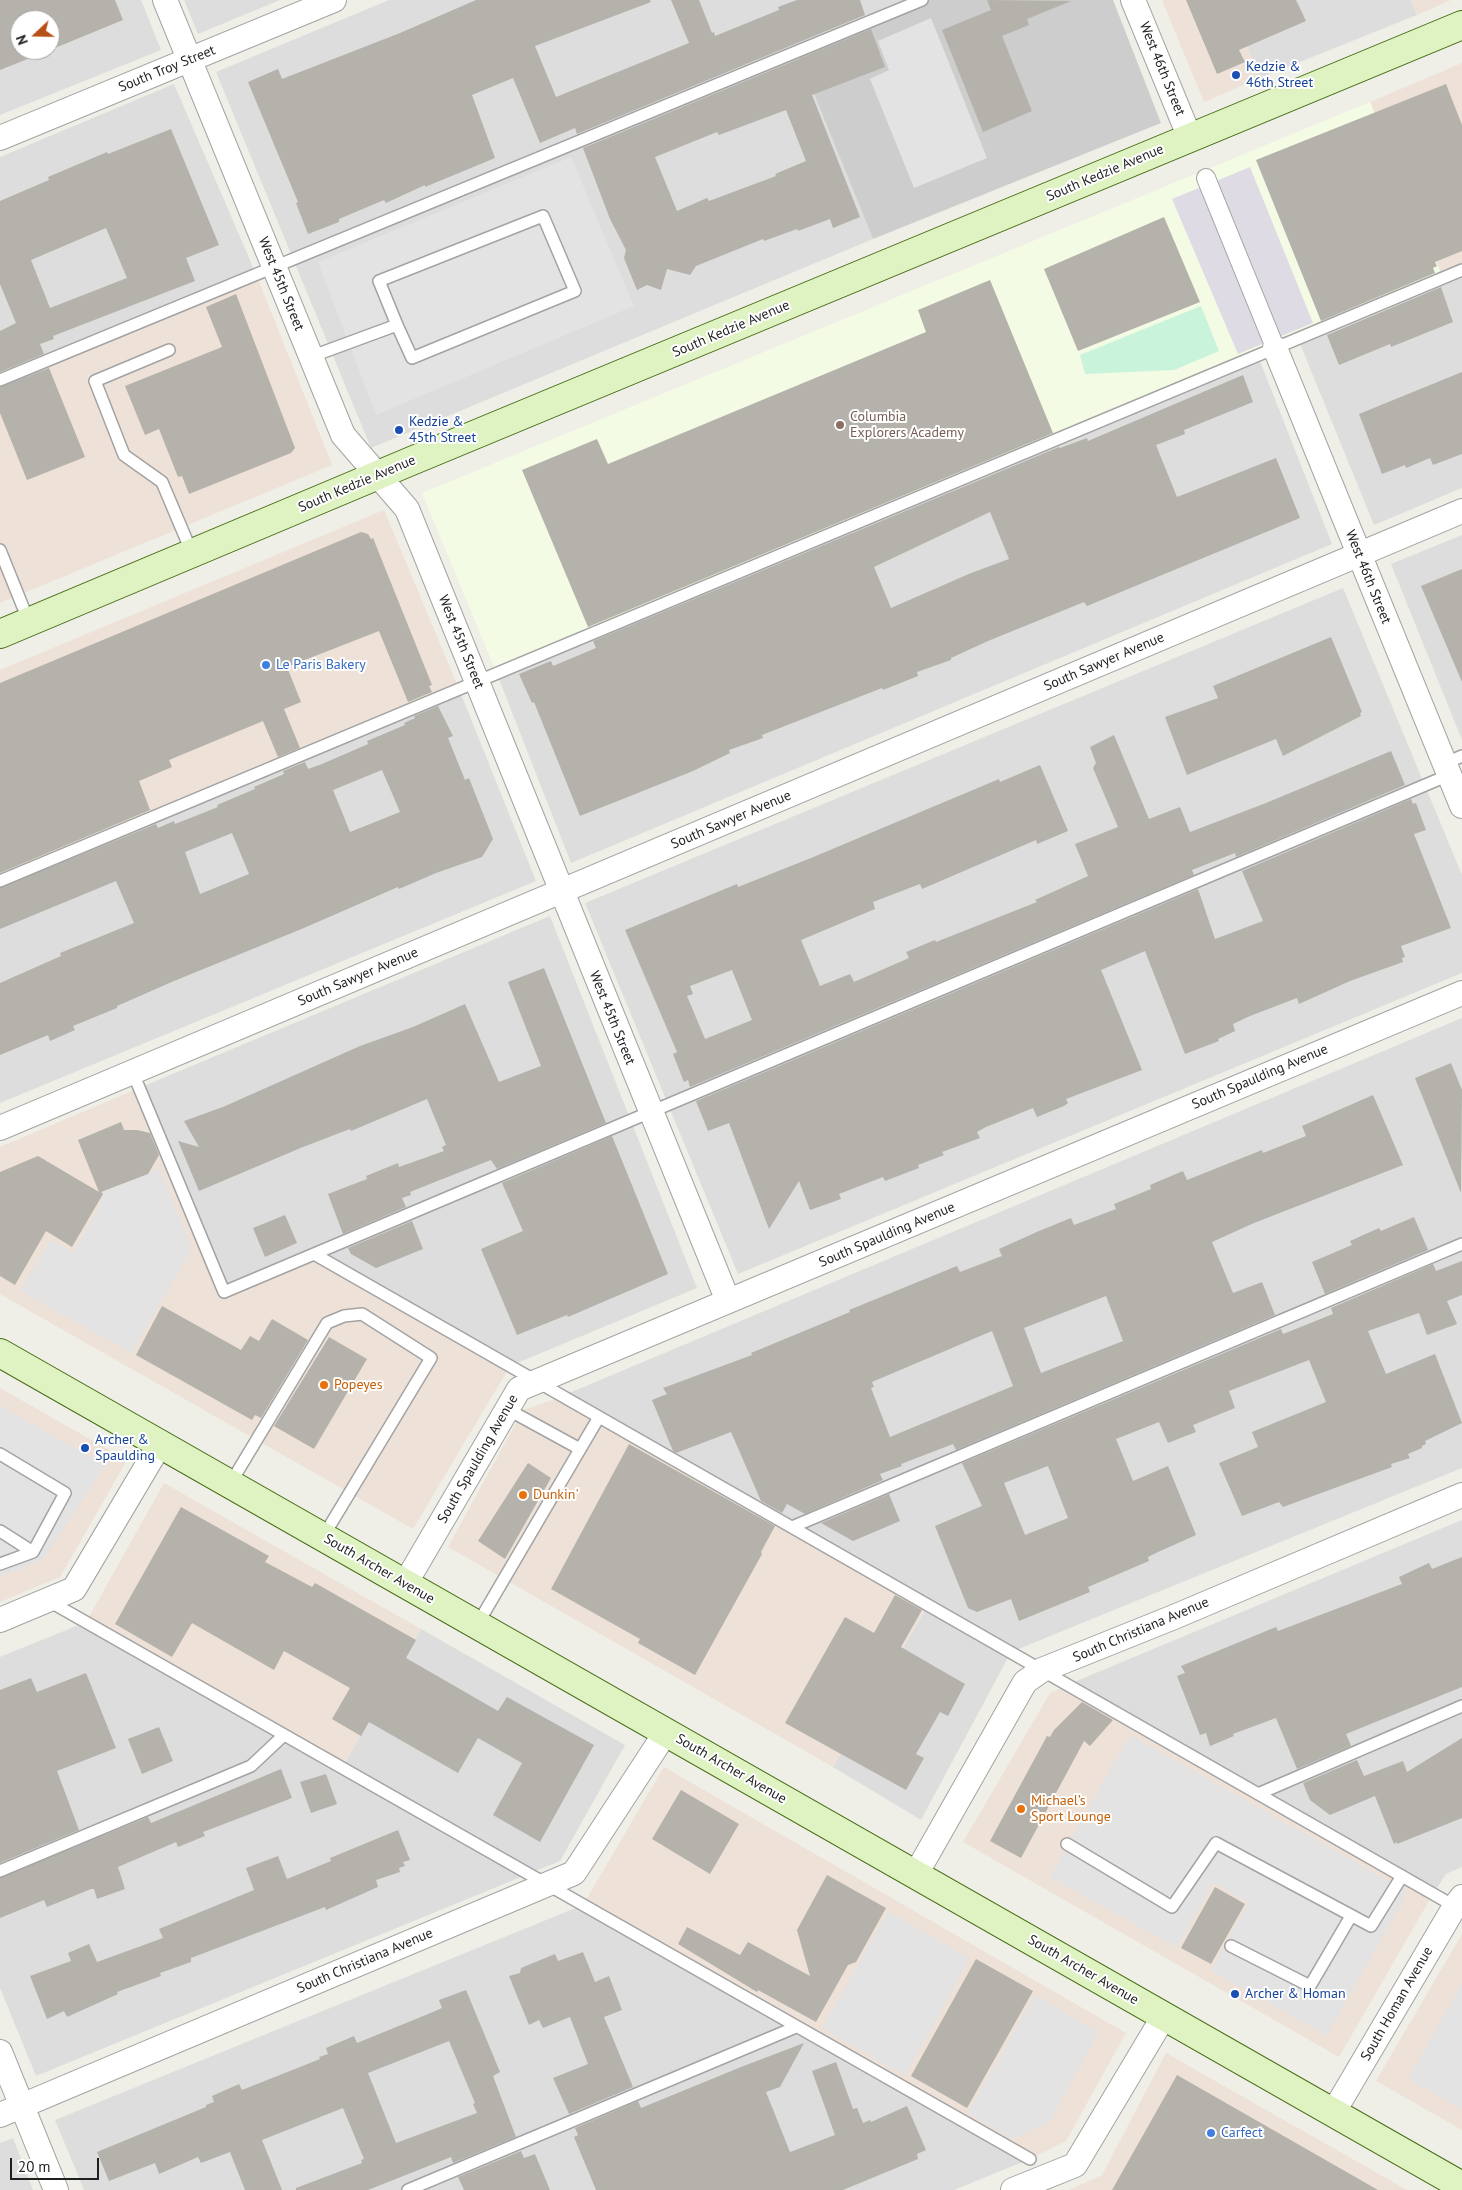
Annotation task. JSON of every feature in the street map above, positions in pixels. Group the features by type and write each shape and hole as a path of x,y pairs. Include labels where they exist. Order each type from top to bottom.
{"main road":[{"name":"South Kedzie Avenue","path":"0,634 377,475 1462,25"},
{"name":"South Archer Avenue","path":"0,1353 1462,2186"}],"street":[{"name":"West 45th Street","path":"165,0 343,435 406,509 728,1301"},
{"name":"South Troy Street","path":"0,138 334,0"},
{"name":"West 46th Street","path":"1134,0 1190,138"},
{"name":"West 46th Street","path":"1206,178 1359,554 1452,765 1462,806"},
{"name":"South Sawyer Avenue","path":"0,1128 1462,511"},
{"name":"South Spaulding Avenue","path":"405,1584 519,1389 1462,993"},
{"path":"0,1620 74,1589 160,1444"},
{"name":"South Christiana Avenue","path":"916,1874 1025,1682 1042,1670 1462,1496"},
{"name":"South Christiana Avenue","path":"0,2115 574,1874 666,1732"},
{"name":"South Homan Avenue","path":"1333,2113 1460,1904"},
{"path":"1013,2190 1037,2176 1074,2164 1164,2016"},
{"path":"0,2052 56,2190"}],"lane":[{"path":"0,380 922,0"},
{"path":"543,216 575,291 412,358 397,325 379,281 543,216"},
{"path":"0,881 477,682 1274,344 1462,270"},
{"path":"310,357 397,325"},
{"path":"169,350 95,381 124,455 162,482 192,553"},
{"path":"0,550 29,622"},
{"path":"132,1073 224,1292 651,1112 1452,765"},
{"path":"792,1528 1462,1244"},
{"path":"314,1254 1402,1876 1460,1904"},
{"path":"230,1484 327,1323 344,1316 362,1314 431,1358 323,1537"},
{"path":"507,1409 580,1450"},
{"path":"477,1625 600,1417"},
{"path":"0,1454 65,1493 33,1552 0,1564"},
{"path":"0,1531 33,1552"},
{"path":"47,1600 796,2027 1037,2176"},
{"path":"1258,1794 1462,1706"},
{"path":"0,1871 251,1766 284,1735"},
{"path":"1067,1844 1172,1907 1216,1843 1370,1926 1402,1876"},
{"path":"1231,1946 1310,1986 1351,1916"},
{"path":"408,2190 796,2027"}],"shaded area":[{"path":"0,0 141,0 161,50 0,115"},
{"path":"184,0 280,0 198,34"},
{"path":"389,0 922,0 797,52 873,239 371,448 216,72"},
{"path":"922,0 1113,0 1161,123 873,239 797,52"},
{"path":"1162,0 1228,0 1260,78 1204,102"},
{"path":"1228,0 1411,0 1417,15 1260,78"},
{"path":"1411,0 1451,0 1417,15"},
{"path":"931,18 987,158 914,188 870,79 889,70 878,41"},
{"path":"1462,63 1462,270 1443,278 1370,102"},
{"path":"174,84 256,274 0,380 0,157"},
{"name":"Columbia Explorers Academy","path":"1370,102 1443,278 497,674 422,493"},
{"path":"571,157 634,306 376,415 318,262"},
{"path":"1250,167 1313,323 1238,354 1172,199"},
{"path":"1462,270 1462,488 1374,525 1298,339"},
{"path":"256,274 332,465 0,603 0,380"},
{"path":"1201,306 1219,351 1174,370 1085,374 1080,355"},
{"path":"1258,356 1332,544 571,863 497,674"},
{"path":"384,510 459,689 0,881 0,670"},
{"path":"1462,535 1462,740 1391,564"},
{"path":"1343,588 1462,875 1462,973 738,1274 585,903"},
{"path":"459,689 536,881 0,1103 0,881"},
{"path":"550,916 697,1288 510,1366 224,1292 139,1088"},
{"path":"1462,1018 1462,1468 1011,1652 921,1820 833,1767 928,1605 562,1396"},
{"path":"139,1088 224,1291 314,1254 510,1366 413,1529 0,1294 0,1147"},
{"path":"159,1169 192,1248 131,1353 20,1291 50,1240 73,1252 102,1204 90,1197"},
{"path":"0,1388 127,1460 60,1577 0,1602"},
{"path":"561,1397 928,1605 833,1767 448,1547 523,1410"},
{"path":"0,1406 105,1465 43,1560 0,1577"},
{"path":"164,1483 421,1629 342,1768 86,1622"},
{"path":"1462,1520 1462,1867 1446,1874 1433,1894 1067,1685"},
{"path":"86,1622 342,1768 421,1629 625,1745 560,1861 36,2076 0,1988 0,1657"},
{"path":"1067,1685 1433,1894 1339,2057 963,1842 1050,1693"},
{"path":"1130,1735 1408,1892 1327,2035 1211,1971 1249,1902 1213,1883 1177,1948 1050,1877"},
{"path":"664,1767 1126,2033 1066,2141 1030,2159 583,1905"},
{"path":"583,1905 1030,2159 954,2190 84,2190 55,2120"},
{"path":"888,1912 970,1958 905,2076 822,2028"},
{"path":"1462,1934 1462,2130 1376,2081"},
{"path":"1462,1983 1462,2109 1408,2079"},
{"path":"1035,1995 1098,2032 1050,2122 1011,2139 968,2113"},
{"name":"Carfect","path":"1166,2053 1407,2190 1069,2190 1102,2175"},
{"path":"13,2138 33,2190 0,2190 0,2143"}],"building":[{"path":"0,0 115,0 123,20 60,46 60,10 10,10 10,60 25,60 0,70"},
{"path":"476,0 650,0 651,2 535,46 556,97 689,43 671,0 699,0 712,33 714,32 715,36 779,10 778,7 797,0 860,0 865,15 577,134 575,128 540,143 513,78 472,95 495,158 425,187 425,185 386,203 384,200 339,219 339,222 308,234 296,203 298,202 248,82 278,69 282,79 400,33"},
{"path":"987,0 1071,1 1027,19 1029,25 1002,36 1032,111 983,132 942,30 991,10"},
{"path":"1186,0 1296,0 1306,21 1239,50 1245,62 1217,74"},
{"path":"871,29 885,67 812,95 860,217 833,228 830,219 798,231 797,229 764,241 763,239 696,266 690,275 667,269 661,290 647,285 637,290 624,258 626,250 610,219 583,148","holes":["786,110 806,161 775,174 776,176 709,201 707,198 677,211 655,157 717,132 719,135"]},
{"path":"1446,84 1462,125 1462,251 1435,262 1437,266 1433,268 1435,273 1321,321 1256,160"},
{"path":"171,129 219,245 186,258 195,281 53,336 54,339 40,344 44,354 0,372 0,331 16,323 0,284 0,201 49,180 48,177 107,152 108,154","holes":["106,228 127,278 50,308 31,260"]},
{"path":"1164,217 1200,302 1078,351 1044,269"},
{"path":"990,280 1053,433 588,627 522,470 597,439 608,464 926,332 918,310"},
{"path":"1441,287 1453,322 1391,347 1390,344 1339,365 1327,335"},
{"path":"236,294 295,448 291,453 189,494 182,476 178,477 159,429 145,435 125,386 222,347 206,307"},
{"path":"49,368 85,457 27,480 0,413 0,387"},
{"path":"1462,372 1462,454 1433,465 1430,458 1406,468 1405,465 1382,474 1359,414"},
{"path":"1243,375 1253,402 1184,430 1185,434 1156,445 1177,497 1276,458 1300,518 1087,606 1084,602 988,641 951,658 951,660 917,672 918,676 883,690 882,688 762,735 763,738 729,750 730,753 693,771 580,816 534,702 532,703 519,674 551,661 553,666 596,648 593,641 1059,447 1087,438 1088,441","holes":["990,512 1009,559 971,573 891,608 874,567"]},
{"path":"361,532 368,534 371,539 373,538 432,685 429,686 432,692 408,702 379,631 287,667 301,702 284,709 300,748 278,757 263,721 169,760 172,767 139,781 150,810 0,873 0,683"},
{"path":"1462,569 1462,682 1421,586"},
{"path":"1331,637 1362,712 1360,713 1361,716 1283,756 1276,739 1187,775 1165,717 1218,698 1213,686"},
{"path":"438,706 453,736 448,738 465,780 469,778 493,839 482,857 436,873 399,889 398,887 174,981 73,1026 75,1030 50,1041 48,1035 0,1055 0,983 61,956 60,953 134,923 116,881 0,929 0,888 156,824 158,828 174,821 175,824 218,807 217,805 255,789 254,787 284,774 283,771 305,762 308,769 322,764 368,744 367,741 405,725 404,723 415,718 414,716","holes":["382,770 400,812 350,832 333,790","232,833 249,874 200,894 185,852"]},
{"path":"1114,735 1149,819 1180,807 1190,832 1266,803 1391,751 1405,785 1236,857 1235,853 1192,870 1194,875 690,1087 688,1080 684,1082 673,1054 677,1052 625,930 737,884 738,887 811,858 999,779 1000,782 1040,765 1068,831 1037,844 1036,840 922,889 920,884 873,902 875,909 801,940 820,986 850,974 854,982 909,958 906,952 1037,902 1035,900 1088,876 1075,844 1118,827 1093,768 1096,763 1090,747","holes":["732,970 752,1020 705,1039 687,996 693,994 690,986"]},
{"path":"1411,799 1413,804 1416,803 1426,830 1414,834 1451,928 1401,946 1405,957 1402,958 1403,962 1350,981 1299,1004 1297,998 1250,1016 1233,1024 1235,1031 1218,1039 1219,1041 1185,1054 1145,951 1101,970 1142,1070 1066,1099 1068,1103 1064,1106 1037,1117 1033,1108 986,1127 977,1132 980,1138 942,1152 944,1155 918,1165 919,1168 885,1181 883,1177 839,1194 841,1199 810,1210 799,1181 769,1229 729,1123 708,1131 696,1101 1198,889 1215,939 1263,921 1242,871"},
{"path":"544,968 606,1123 497,1169 491,1160 410,1192 411,1195 402,1198 406,1207 343,1234 328,1194 367,1179 366,1176 398,1163 399,1167 444,1151 442,1147 446,1145 427,1099 351,1131 350,1129 303,1147 199,1191 178,1141 199,1147 184,1121 223,1107 360,1046 413,1027 465,1004 499,1082 541,1066 508,982"},
{"path":"1451,1063 1462,1090 1461,1193 1415,1078"},
{"path":"1373,1095 1403,1165 1254,1223 1212,1242 1233,1293 1262,1282 1275,1315 956,1450 953,1444 901,1464 902,1466 880,1474 883,1480 805,1514 787,1504 782,1513 761,1501 731,1432 676,1453 673,1451 652,1400 667,1394 663,1388 752,1355 751,1353 850,1312 849,1310 957,1266 960,1272 1002,1256 999,1249 1071,1218 1074,1225 1116,1209 1114,1204 1151,1189 1150,1185 1183,1171 1187,1180 1262,1150 1263,1153 1306,1136 1302,1126","holes":["1106,1296 1123,1341 1041,1373 1024,1328","992,1331 1013,1386 890,1437 871,1388 874,1387 872,1382"]},
{"path":"121,1122 124,1130 150,1133 159,1155 148,1174 101,1192 103,1194 72,1247 46,1231 15,1285 0,1276 0,1172 38,1156 99,1192 78,1140"},
{"path":"612,1136 668,1274 568,1317 567,1315 517,1335 481,1249 523,1231 502,1183"},
{"path":"285,1215 297,1243 265,1257 253,1228"},
{"path":"1414,1217 1428,1250 1325,1294 1312,1262 1352,1245 1350,1241 1379,1228 1381,1231"},
{"path":"412,1221 423,1249 376,1268 351,1254 348,1248"},
{"path":"1462,1261 1462,1295 1447,1301 1457,1324 1427,1335 1419,1313 1368,1331 1386,1374 1435,1354 1462,1423 1425,1441 1426,1444 1422,1448 1408,1454 1410,1458 1391,1464 1392,1467 1283,1507 1279,1502 1242,1516 1219,1463 1258,1447 1252,1432 1326,1402 1309,1360 1229,1391 1235,1408 1193,1425 1196,1432 1168,1443 1159,1422 1116,1439 1133,1481 1168,1466 1196,1535 1148,1557 1149,1561 1088,1587 1090,1592 1019,1621 1011,1599 977,1612 968,1608 935,1526 982,1506 962,1463 1281,1329 1283,1334 1333,1314 1331,1308 1433,1264 1436,1271","holes":["1048,1466 1068,1518 1025,1535 1004,1483"]},
{"path":"162,1306 241,1350 250,1336 259,1341 272,1319 308,1340 261,1418 255,1415 252,1420 136,1355"},
{"name":"Popeyes","path":"329,1337 367,1359 314,1449 274,1426"},
{"path":"629,1444 775,1526 761,1552 762,1554 695,1675 638,1643 640,1639 551,1589"},
{"name":"Dunkin'","path":"528,1463 551,1478 505,1559 478,1541"},
{"path":"889,1494 900,1521 853,1541 821,1523"},
{"path":"181,1507 269,1556 265,1562 312,1587 315,1583 416,1640 406,1658 498,1711 507,1697 594,1745 540,1842 493,1815 522,1763 478,1738 458,1773 369,1722 361,1736 332,1719 350,1688 284,1651 274,1670 192,1623 172,1657 115,1624"},
{"path":"1462,1557 1462,1687 1346,1734 1351,1746 1297,1769 1276,1718 1233,1734 1234,1736 1210,1746 1206,1733 1200,1735 1177,1676 1185,1673 1181,1666 1276,1627 1278,1631 1402,1584 1399,1577 1429,1563 1432,1569"},
{"path":"895,1595 922,1610 901,1647 965,1684 948,1716 940,1712 916,1754 924,1758 906,1790 785,1723 845,1617 874,1633"},
{"path":"86,1673 116,1748 57,1771 79,1830 0,1863 0,1690 31,1678 37,1692"},
{"path":"1082,1702 1113,1720 1090,1746 1084,1741 1021,1858 990,1841 1047,1736 1050,1737 1054,1730"},
{"path":"159,1727 173,1761 142,1774 128,1739"},
{"path":"1462,1738 1462,1818 1397,1844 1397,1842 1394,1844 1375,1796 1330,1815 1310,1800 1303,1783 1357,1760 1364,1776 1403,1761 1407,1772"},
{"path":"281,1769 292,1798 203,1832 205,1836 178,1847 176,1842 118,1867 125,1889 97,1899 94,1889 91,1889 47,1907 44,1900 0,1918 0,1878 148,1817 151,1823"},
{"path":"326,1774 337,1804 311,1813 300,1782"},
{"path":"681,1790 739,1824 710,1874 652,1839"},
{"path":"398,1830 410,1860 403,1862 405,1866 399,1868 400,1872 376,1880 378,1887 326,1910 325,1907 191,1958 191,1962 160,1973 161,1976 117,1992 118,1994 67,2017 64,2011 47,2019 30,1976 71,1961 68,1953 89,1944 97,1962 163,1938 159,1929 254,1890 246,1868 278,1856 287,1879 331,1861 330,1858"},
{"path":"827,1875 886,1908 856,1962 848,1965 816,2022 758,1990 757,1992 678,1944 687,1927 740,1955 748,1942 810,1976 797,1930"},
{"path":"1215,1887 1245,1904 1211,1964 1181,1948"},
{"path":"583,1952 595,1982 609,1976 622,2010 604,2017 633,2087 569,2114 553,2078 588,2064 570,2017 543,2028 539,2020 529,2025 509,1976 520,1973 521,1968 555,1954 558,1961"},
{"path":"976,1959 1033,1991 967,2108 911,2076"},
{"path":"466,1990 500,2072 493,2076 516,2137 453,2163 451,2157 368,2190 296,2190 296,2188 362,2163 361,2160 364,2159 343,2108 262,2140 282,2190 245,2190 230,2152 201,2163 198,2157 159,2174 155,2163 109,2181 97,2152 206,2107 206,2105 214,2102 212,2096 239,2084 242,2090 320,2059 319,2057 328,2054 326,2048 354,2036 357,2043 442,2008 439,2000","holes":["449,2041 475,2103 473,2104 477,2113 396,2143 368,2073"]},
{"path":"804,2043 780,2087 766,2092 790,2152 835,2135 812,2071 836,2062 853,2109 857,2108 863,2123 870,2120 871,2122 907,2106 926,2150 917,2154 918,2159 843,2190 596,2190 574,2137 578,2135 575,2128 638,2101 641,2108"},
{"name":"Carfect","path":"1177,2075 1378,2190 1112,2190"},
{"path":"521,2151 524,2158 535,2154 550,2190 464,2190 458,2177"}],"place":[{"name":"Kedzie & 46th Street","path":"1236,75"},
{"name":"Columbia Explorers Academy","path":"840,425"},
{"name":"Kedzie & 45th Street","path":"399,430"},
{"name":"Le Paris Bakery","path":"266,665"},
{"name":"Popeyes","path":"324,1385"},
{"name":"Archer & Spaulding","path":"85,1448"},
{"name":"Dunkin'","path":"523,1495"},
{"name":"Michael’s Sport Lounge","path":"1021,1809"},
{"name":"Archer & Homan","path":"1235,1994"},
{"name":"Carfect","path":"1211,2133"}]}
